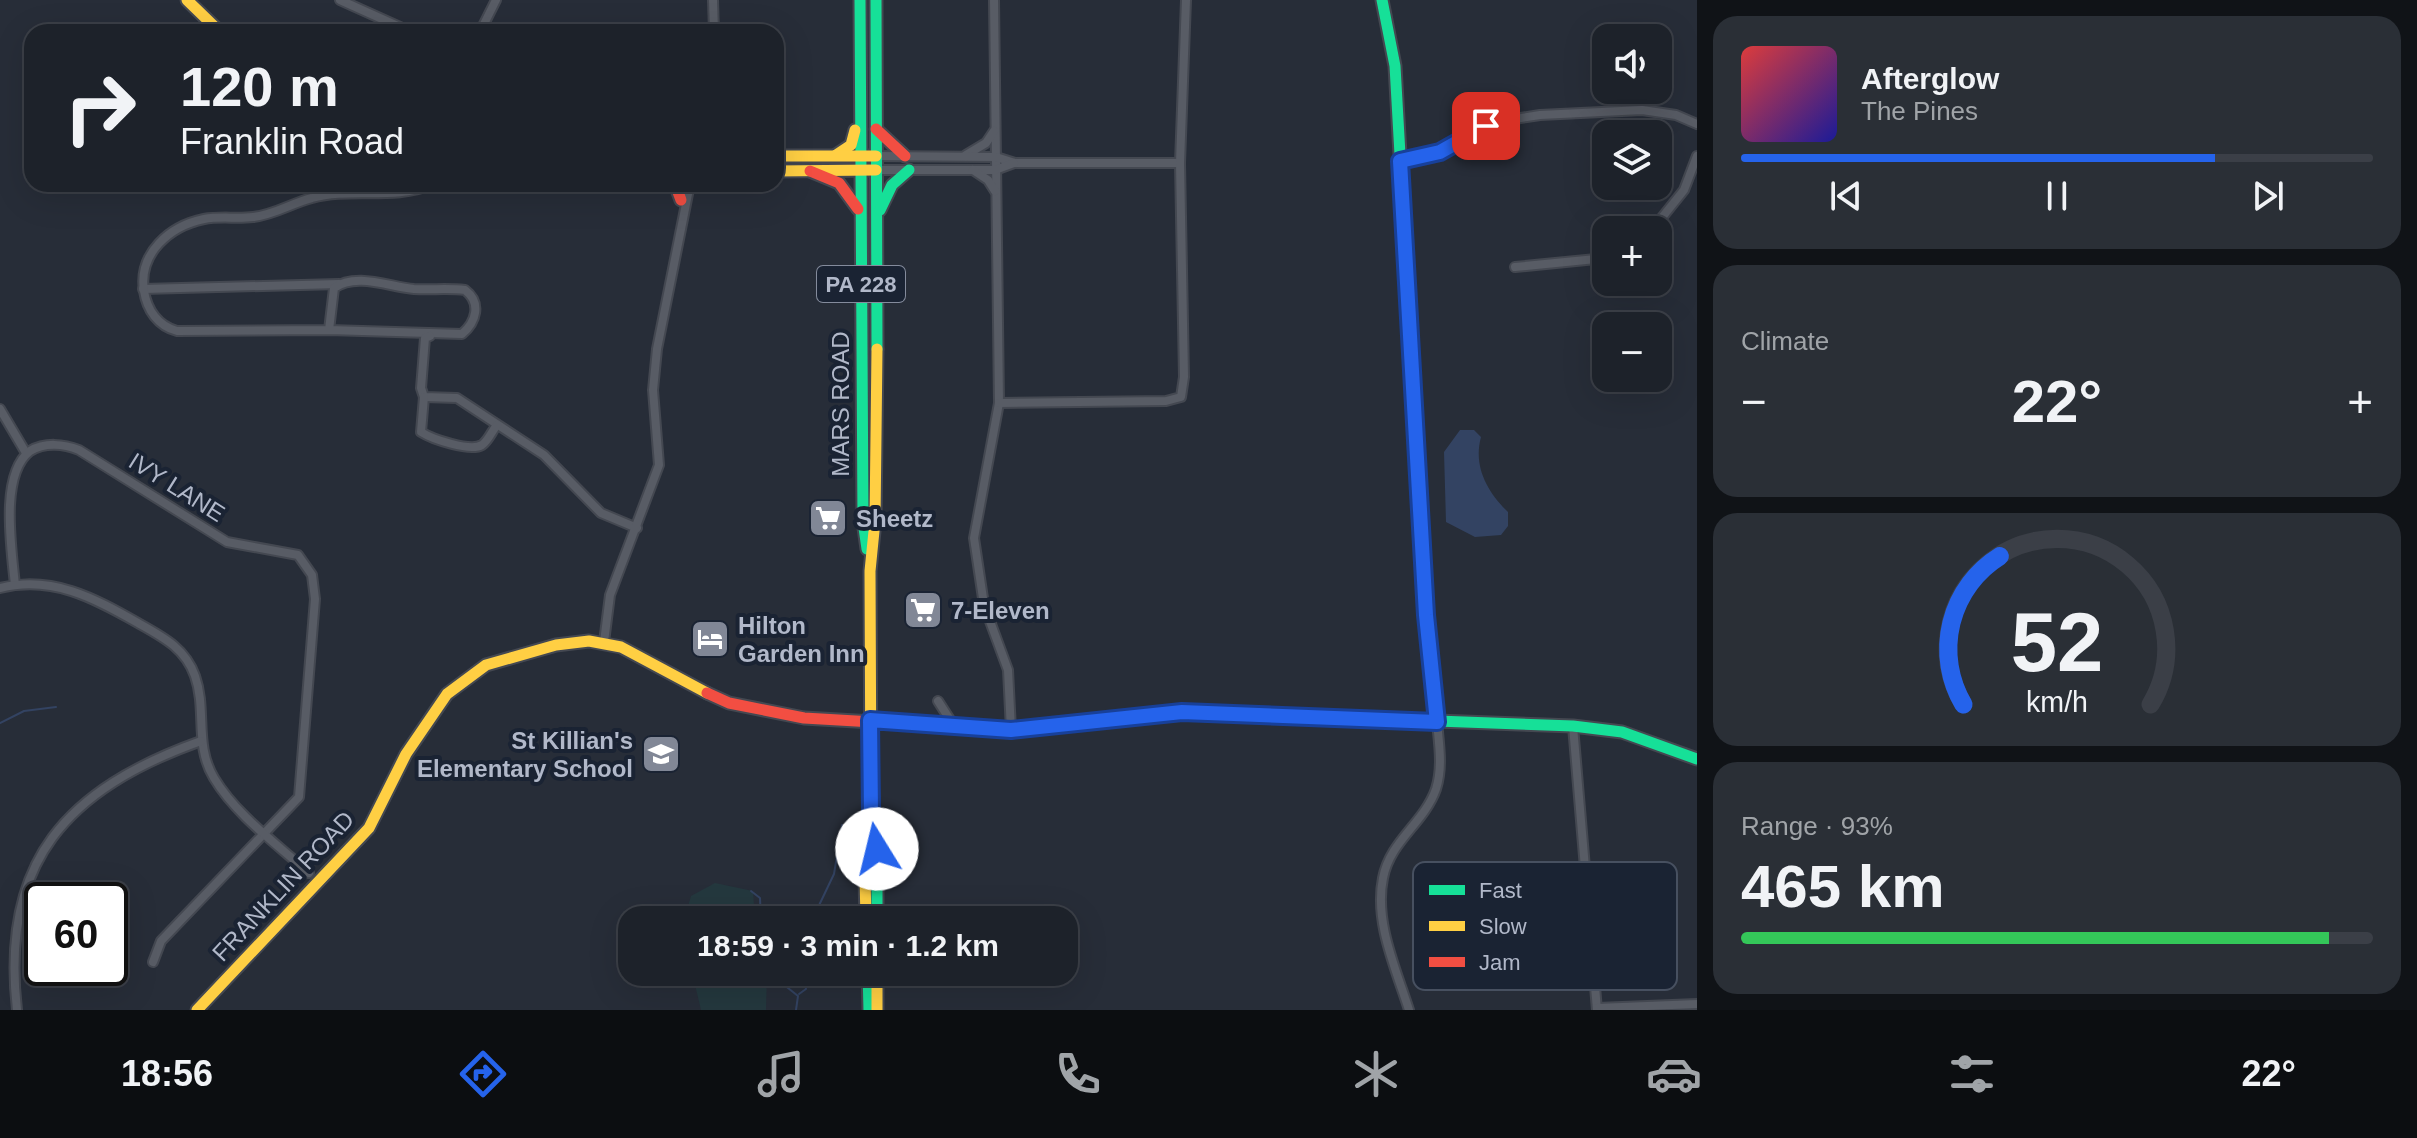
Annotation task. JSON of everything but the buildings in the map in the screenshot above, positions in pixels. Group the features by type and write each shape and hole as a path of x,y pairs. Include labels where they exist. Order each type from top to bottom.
{"street":[{"path":"187,0 212,24"},
{"path":"340,0 393,24"},
{"path":"484,24 496,0"},
{"path":"713,0 714,24"},
{"name":"MARS ROAD","path":"860,0 863,521 870,568"},
{"name":"MARS ROAD","path":"876,0 875,521 870,568 870,720 871,812 877,834 877,906"},
{"path":"994,0 999,403 974,538 984,605 1008,670 1011,730"},
{"path":"999,403 1166,401 1181,397 1184,377 1180,163 1186,0"},
{"path":"1382,0 1395,66 1426,615 1440,755 1436,788 1392,851 1381,888 1383,923 1409,1010"},
{"path":"836,155 847,149 855,134 861,31"},
{"path":"1400,161 1440,152 1495,122 1540,115 1642,110 1676,115 1697,124"},
{"path":"963,156 986,143 995,126"},
{"path":"876,129 905,156"},
{"path":"784,156 963,156 996,157 1015,163 1180,163"},
{"path":"1663,216 1684,190 1697,156"},
{"path":"784,171 995,170 1015,163"},
{"path":"877,217 892,185 909,170"},
{"path":"973,170 988,180 996,194"},
{"path":"810,171 832,177 844,186 861,216"},
{"path":"143,289 389,282 411,289 465,290 472,295 475,313 471,327 462,334 430,336 329,330 177,331 165,328 156,320 143,289 148,258 175,229 191,222 256,217 325,195 395,192"},
{"path":"678,192 681,200"},
{"path":"604,642 610,595 659,465 653,390 682,192"},
{"path":"677,240 688,192"},
{"path":"1515,267 1592,259"},
{"path":"329,330 332,295 340,284"},
{"path":"430,336 425,338 421,432 431,438 477,447 486,442 497,425"},
{"path":"424,397 457,398 544,455 601,513 637,528"},
{"path":"0,409 26,453 12,467 6,484 15,585"},
{"name":"IVY LANE","path":"26,453 50,445 72,447 227,542 285,550 304,560 315,591 301,791 292,807 266,834"},
{"path":"0,588 44,584 80,592 171,642 184,656 196,681 201,741 207,764 221,788 309,873 328,874"},
{"name":"FRANKLIN ROAD","path":"197,1010 369,828 433,712 466,678 513,655 584,641 621,647 689,685 742,707 804,718 1011,730 1182,712 1573,726 1622,732 1697,759"},
{"path":"935,724 938,701 954,726"},
{"path":"1573,726 1585,862"},
{"path":"17,1010 5,966 18,900 27,874 56,831 113,780 201,741"},
{"name":"MARS ROAD","path":"866,906 864,834 871,812"},
{"path":"153,962 161,941 266,834"},
{"path":"309,873 310,893"},
{"path":"868,986 869,1010"},
{"path":"877,986 877,1010"},
{"path":"1597,1009 1692,1006"}],"shaded area":[{"path":"715,883 753,891 754,906 688,906 691,896"},
{"path":"695,986 767,986 766,1010 701,1010"}],"water":[{"path":"1460,430 1474,430 1481,437 1480,468 1488,487 1508,512 1508,526 1501,535 1475,537 1446,522 1444,452"}],"waterway":[{"path":"0,723 24,711 56,707"},
{"path":"819,906 834,874 842,825"},
{"path":"751,891 760,898 760,906"},
{"path":"786,986 798,996 796,1010"},
{"path":"799,994 805,986"}],"traffic: fast":[{"path":"860,0 863,521 867,549"},
{"path":"876,0 877,349"},
{"path":"1382,0 1395,66 1426,615 1437,722"},
{"path":"880,210 892,185 909,170"},
{"path":"1327,717 1573,726 1622,732 1697,759"},
{"path":"871,809 877,834 877,906"},
{"path":"868,986 869,1010"}],"traffic: slow":[{"path":"187,0 212,24"},
{"path":"836,155 851,145 855,130"},
{"path":"784,156 876,156"},
{"path":"784,171 876,170"},
{"path":"871,809 870,571 875,521 877,349"},
{"path":"197,1010 369,828 406,754 447,694 486,665 556,645 589,641 621,647 707,693"},
{"path":"866,906 864,834 870,815"},
{"path":"877,986 877,1010"}],"traffic: jam":[{"path":"876,129 905,156"},
{"path":"810,171 839,183 858,209"},
{"path":"678,192 681,200"},
{"path":"707,693 729,703 804,718 1011,730 1182,712 1327,717"}],"place":[{"name":"Sheetz","path":"828,518"},
{"name":"7-Eleven","path":"923,610"},
{"name":"Hilton Garden Inn","path":"710,639"},
{"name":"St Killian's Elementary School","path":"661,754"}],"route":[{"path":"877,849 877,834 871,812 870,720 1011,730 1139,714 1182,712 1437,722 1426,615 1400,161 1440,152 1486,126"}]}
